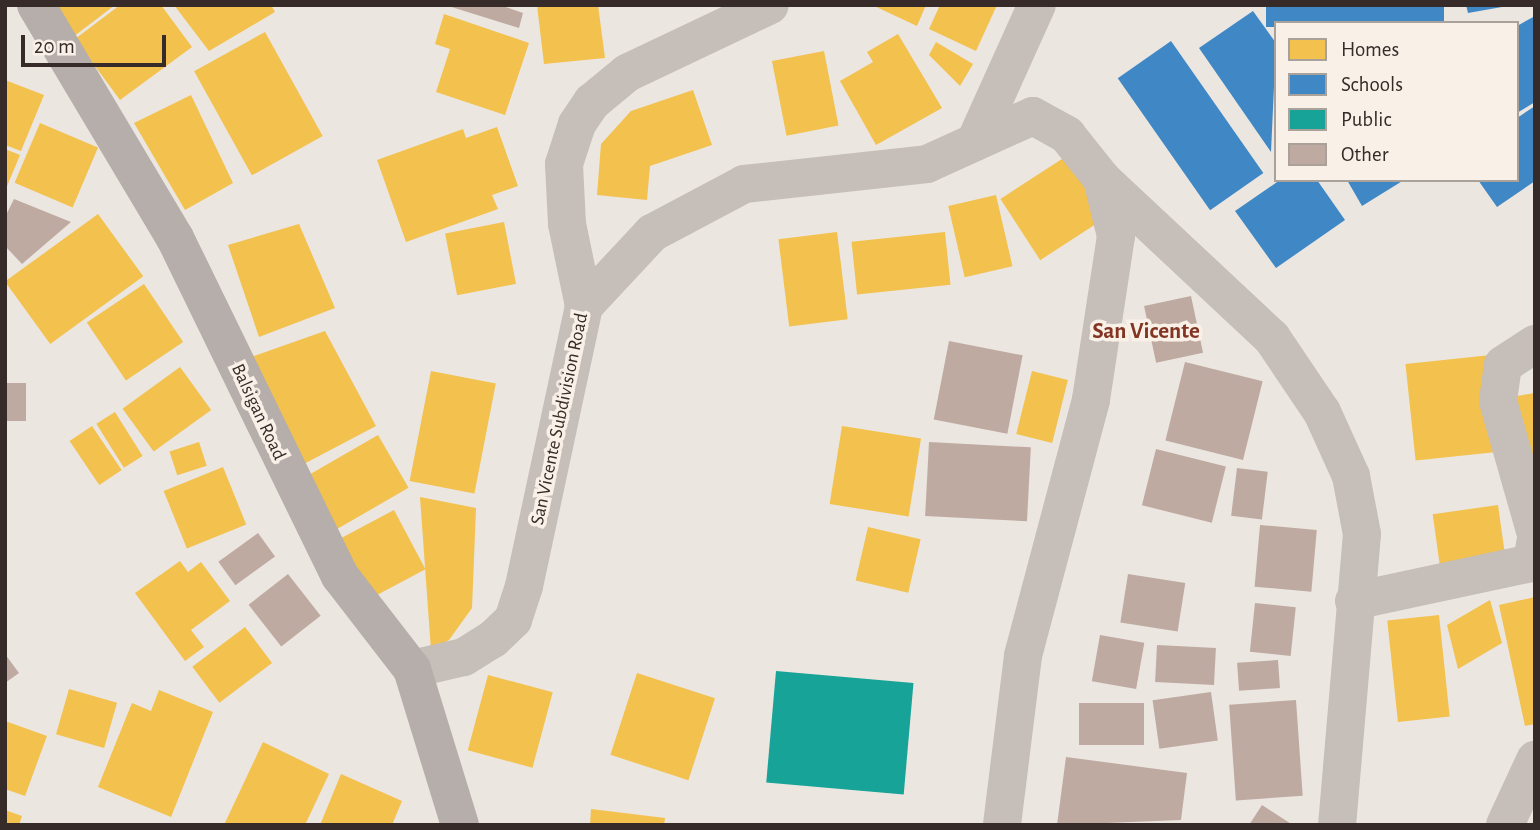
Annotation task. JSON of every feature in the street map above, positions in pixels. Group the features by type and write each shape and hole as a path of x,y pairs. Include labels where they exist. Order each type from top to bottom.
{"street":[{"name":"Balsigan Road","path":"36,5 175,238 334,566 412,669 460,825"},
{"name":"San Vicente Subdivision Road","path":"412,669 464,657 513,620 584,306 567,224 564,164 577,124 592,103 627,73 770,5"},
{"path":"975,142 1037,5"},
{"path":"584,306 652,233 744,184 927,164 1033,116 1067,135 1102,179 1272,338 1322,412 1351,476 1362,534 1354,601 1337,825"},
{"path":"1002,825 1023,656 1091,400 1115,236 1102,179"},
{"path":"1535,344 1503,365 1498,401 1535,531"},
{"path":"1354,601 1532,563 1535,544"},
{"path":"1505,825 1535,760"}],"building: Homes":[{"path":"48,5 115,5 73,37"},
{"path":"120,5 161,5 192,47 120,100 75,39"},
{"path":"174,5 271,5 275,12 209,51"},
{"path":"537,5 598,5 605,58 544,64"},
{"path":"872,5 926,5 917,26"},
{"path":"940,5 997,5 976,51 929,29"},
{"path":"444,14 529,43 505,115 436,92 450,49 435,44"},
{"path":"265,32 323,136 252,175 194,71"},
{"path":"898,34 942,108 876,145 840,81 873,62 867,52"},
{"path":"936,42 973,64 960,86 929,55"},
{"path":"824,51 839,126 786,136 772,61"},
{"path":"5,80 44,95 21,151 5,145"},
{"path":"693,90 712,145 650,166 647,200 597,195 601,144 631,111"},
{"path":"191,95 233,183 185,210 134,123"},
{"path":"40,123 98,148 73,207 15,183"},
{"path":"497,127 518,186 492,195 498,209 406,242 377,160 463,129 466,138"},
{"path":"5,149 20,155 5,191"},
{"path":"1065,157 1105,218 1040,260 1000,199"},
{"path":"996,195 1012,266 965,277 948,206"},
{"path":"98,214 143,276 50,344 5,282"},
{"path":"504,222 516,284 457,295 445,233"},
{"path":"299,224 335,308 259,337 228,245"},
{"path":"837,232 848,319 789,327 778,239"},
{"path":"945,232 951,285 857,295 852,242"},
{"path":"144,284 183,342 126,381 87,323"},
{"path":"325,331 376,426 300,466 248,358"},
{"path":"1491,355 1501,451 1416,460 1405,364"},
{"path":"180,367 211,410 154,452 123,409"},
{"path":"431,371 496,384 474,494 410,481"},
{"path":"1032,371 1068,380 1052,443 1016,434"},
{"path":"1535,393 1535,457 1516,461 1504,398"},
{"path":"115,412 143,456 124,468 96,424"},
{"path":"92,426 122,470 99,485 70,441"},
{"path":"842,426 921,439 909,517 830,504"},
{"path":"378,435 409,488 337,529 306,477"},
{"path":"199,442 207,466 177,475 170,452"},
{"path":"223,467 246,524 187,548 164,491"},
{"path":"420,497 476,508 472,608 449,640 431,650"},
{"path":"1498,505 1505,555 1440,564 1433,514"},
{"path":"394,510 425,569 361,603 330,544"},
{"path":"868,527 921,539 908,593 856,581"},
{"path":"180,561 188,572 201,562 230,601 191,630 204,647 185,661 135,593"},
{"path":"1535,597 1535,724 1525,726 1499,605"},
{"path":"1490,600 1502,643 1458,669 1447,625"},
{"path":"1439,615 1450,716 1398,722 1387,620"},
{"path":"245,627 272,663 219,703 192,667"},
{"path":"637,673 715,698 688,780 610,755"},
{"path":"488,675 553,692 533,768 468,750"},
{"path":"69,689 117,703 104,748 56,734"},
{"path":"159,690 213,712 171,817 98,787 132,703 151,711"},
{"path":"5,721 47,736 25,796 5,789"},
{"path":"263,742 329,774 305,825 224,825"},
{"path":"341,774 402,801 392,825 320,825"},
{"path":"591,809 665,818 664,825 590,825"},
{"path":"5,810 22,816 19,825 5,825"}],"building: Schools":[{"path":"1266,5 1444,5 1444,21 1274,21 1274,27 1266,27"},
{"path":"1466,5 1502,5 1502,7 1468,13"},
{"path":"1253,11 1274,40 1271,152 1199,48"},
{"path":"1535,16 1535,102 1519,112 1519,25"},
{"path":"1171,41 1263,173 1210,210 1118,78"},
{"path":"1535,106 1535,181 1497,207 1479,182 1519,182 1519,117"},
{"path":"1277,182 1318,182 1345,220 1276,268 1235,211"},
{"path":"1348,182 1401,182 1362,206"}],"building: Public":[{"path":"776,671 913,683 904,795 766,783"}],"building: Other":[{"path":"445,5 500,5 523,13 519,28"},
{"path":"14,199 71,222 22,264 5,246 5,217"},
{"path":"1191,296 1203,353 1156,363 1144,306"},
{"path":"949,341 1023,355 1007,434 934,420"},
{"path":"1185,362 1263,381 1243,460 1165,441"},
{"path":"5,383 26,383 26,421 5,421"},
{"path":"929,442 1031,447 1027,521 925,516"},
{"path":"1156,449 1226,466 1212,523 1142,505"},
{"path":"1237,468 1268,472 1262,519 1231,516"},
{"path":"1260,525 1317,530 1311,592 1255,587"},
{"path":"258,533 275,556 235,585 218,562"},
{"path":"288,574 321,616 281,647 249,605"},
{"path":"1128,574 1185,583 1178,631 1120,622"},
{"path":"1255,603 1296,607 1291,656 1250,652"},
{"path":"1100,635 1144,643 1136,689 1092,681"},
{"path":"1157,645 1216,648 1214,685 1155,682"},
{"path":"5,654 19,673 5,683"},
{"path":"1278,660 1280,688 1239,691 1237,663"},
{"path":"1211,692 1218,741 1159,749 1153,700"},
{"path":"1296,700 1303,796 1236,800 1229,705"},
{"path":"1079,703 1144,703 1144,745 1079,745"},
{"path":"1066,757 1187,773 1181,820 1057,825"},
{"path":"1262,805 1293,825 1249,825"}],"district":[{"name":"San Vicente","path":"1146,332"}]}
